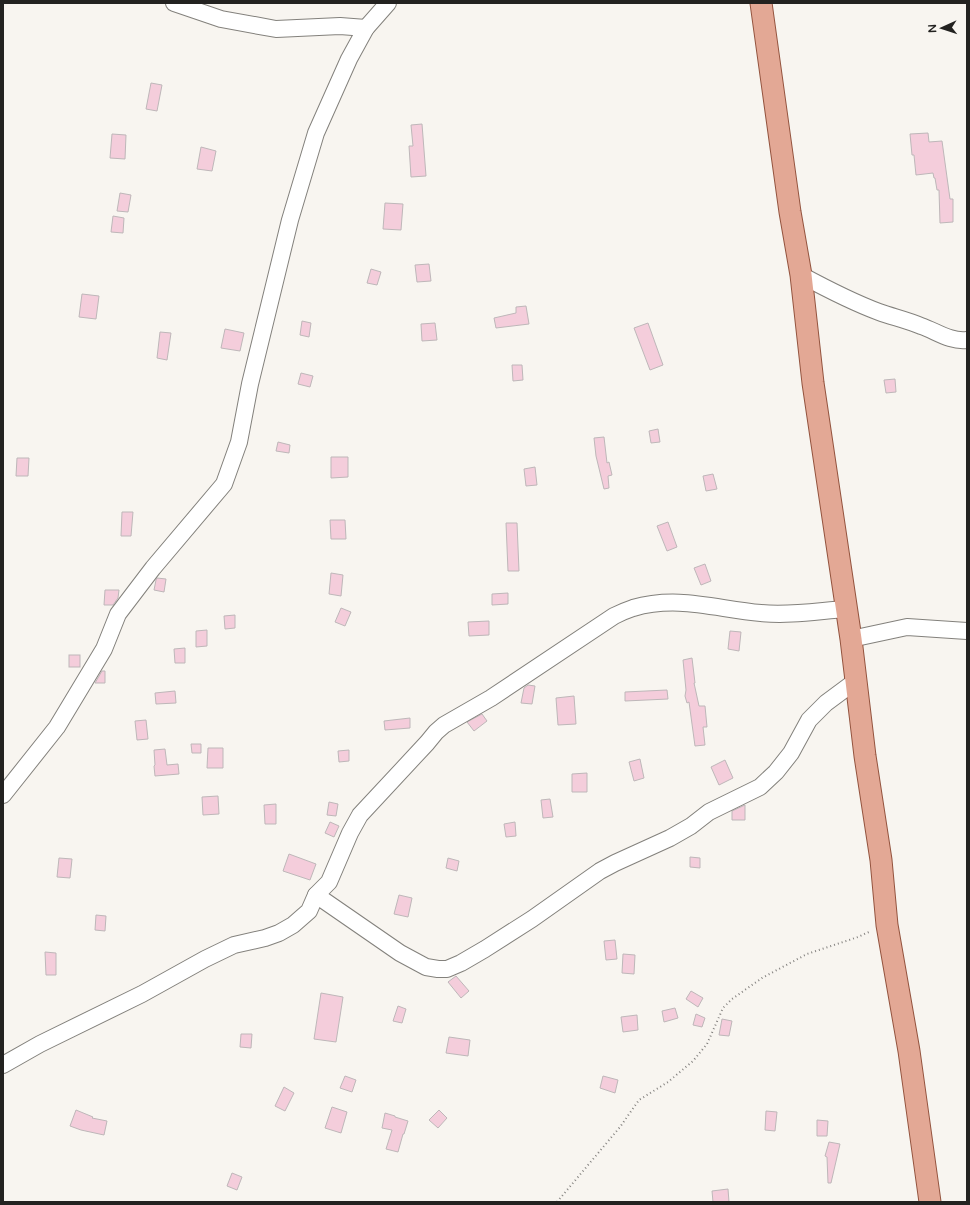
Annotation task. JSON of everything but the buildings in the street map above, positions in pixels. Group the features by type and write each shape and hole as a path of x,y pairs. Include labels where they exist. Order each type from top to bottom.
{"main road":[{"path":"761,3 789,204 801,275 813,383 857,680 865,756 881,860 887,925 909,1051 930,1202"}],"street":[{"path":"174,3 220,19 276,29 340,26 366,28"},
{"path":"3,795 57,727 104,649 118,614 153,568 224,484 239,442 250,384 290,220 316,133 349,59 366,28 388,3"},
{"path":"801,275 844,298 879,312 922,326 938,334 960,341 967,340"},
{"path":"3,1065 40,1044 142,994 204,959 234,945 265,938 279,933 293,925 309,911 316,895 329,882 350,833 360,815 436,732 456,717 491,698 614,616 632,608 660,602 690,602 762,613 795,613 846,609"},
{"path":"851,639 907,627 967,631"},
{"path":"316,895 400,953 426,967 447,969 485,949 532,920 600,871 670,838 691,826 709,812 760,787 776,772 791,753 810,720 826,703 857,680"}],"path":[{"path":"557,1202 620,1127 639,1100 668,1082 693,1061 707,1044 723,1008 732,999 762,978 807,954 858,937 887,925"}]}
